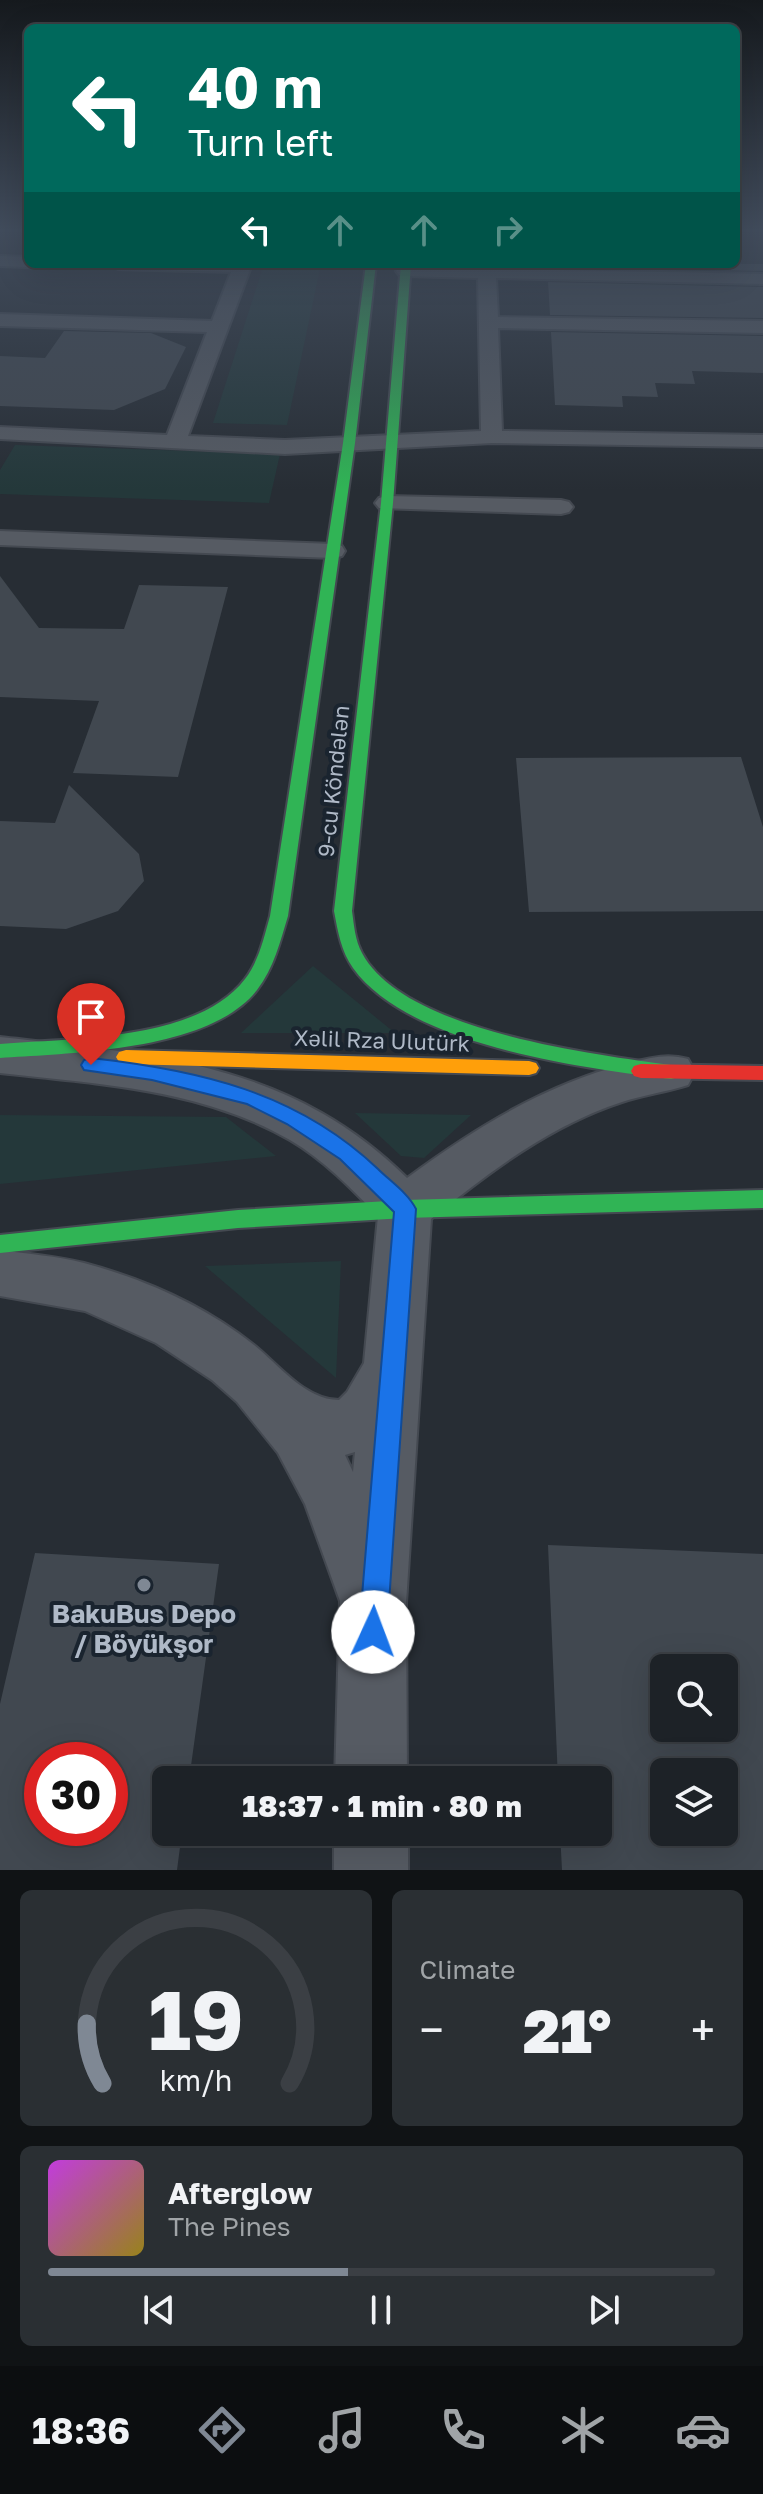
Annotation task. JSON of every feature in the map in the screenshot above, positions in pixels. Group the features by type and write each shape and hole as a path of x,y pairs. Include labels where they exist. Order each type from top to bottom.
{"main road":[{"name":"9-cu Köndələn","path":"0,1053 183,1027 227,1007 244,993 265,961 279,916 349,443 365,315"},
{"name":"9-cu Köndələn","path":"401,315 387,503 343,911 347,936 357,961 377,982 447,1024 494,1043 557,1057 671,1072"},
{"name":"Xəlil Rza Ulutürk","path":"0,1053 763,1073"},
{"path":"0,1244 238,1219 405,1209 760,1199"}],"street":[{"path":"0,1053 152,1072 252,1098 294,1118 347,1153 405,1209"},
{"path":"371,1766 373,1603 405,1209 469,1158 557,1107 602,1089 671,1072"},
{"path":"0,1273 83,1287 153,1314 212,1348 306,1421 327,1428 346,1427 364,1419 377,1401 394,1356"},
{"path":"274,1398 322,1473 342,1517 373,1603"},
{"path":"371,1846 371,1870"}],"lane":[{"path":"175,441 223,315"},
{"path":"490,315 492,437"},
{"path":"0,320 218,327"},
{"path":"491,322 763,327"},
{"path":"0,433 285,447 492,437 763,441"},
{"path":"387,503 561,507"},
{"path":"0,538 333,551"}],"green space":[{"path":"248,315 310,315 287,425 213,423"},
{"path":"15,445 280,454 269,503 0,494 0,470"},
{"path":"313,966 395,1033 241,1033"},
{"path":"355,1113 471,1115 424,1158 401,1156"},
{"path":"0,1115 226,1117 276,1156 0,1184"},
{"path":"341,1261 336,1378 205,1266"}],"building":[{"path":"569,315 763,315 763,318"},
{"path":"64,331 151,333 186,347 165,389 114,410 0,406 0,356 45,358"},
{"path":"551,332 763,336 763,373 692,371 695,384 655,383 658,397 622,396 623,407 555,405"},
{"path":"0,576 39,628 124,629 139,585 228,587 178,777 73,773 99,701 0,697"},
{"path":"741,757 763,827 763,911 529,912 516,758"},
{"path":"69,785 139,854 144,881 118,911 66,929 0,926 0,821 55,823"},
{"path":"548,1545 763,1554 763,1870 562,1870 561,1846 612,1846 612,1766 557,1766"},
{"path":"35,1553 219,1564 191,1766 152,1766 152,1846 180,1846 177,1870 0,1870 0,1704"}],"traffic: fast":[{"path":"0,1051 94,1044 161,1033 192,1024 219,1011 243,994 262,967 279,916 349,443 365,315"},
{"path":"402,315 387,503 343,911 351,947 366,971 385,988 406,1002 469,1032 568,1057 671,1072"},
{"path":"0,1244 238,1219 405,1209 763,1199"}],"traffic: slow":[{"path":"126,1057 529,1068"}],"traffic: jam":[{"path":"641,1071 763,1073"}],"place":[{"name":"BakuBus Depo / Böyükşor","path":"144,1585"}],"route":[{"path":"91,1065 152,1072 252,1098 294,1118 347,1153 405,1209 373,1632"}]}
